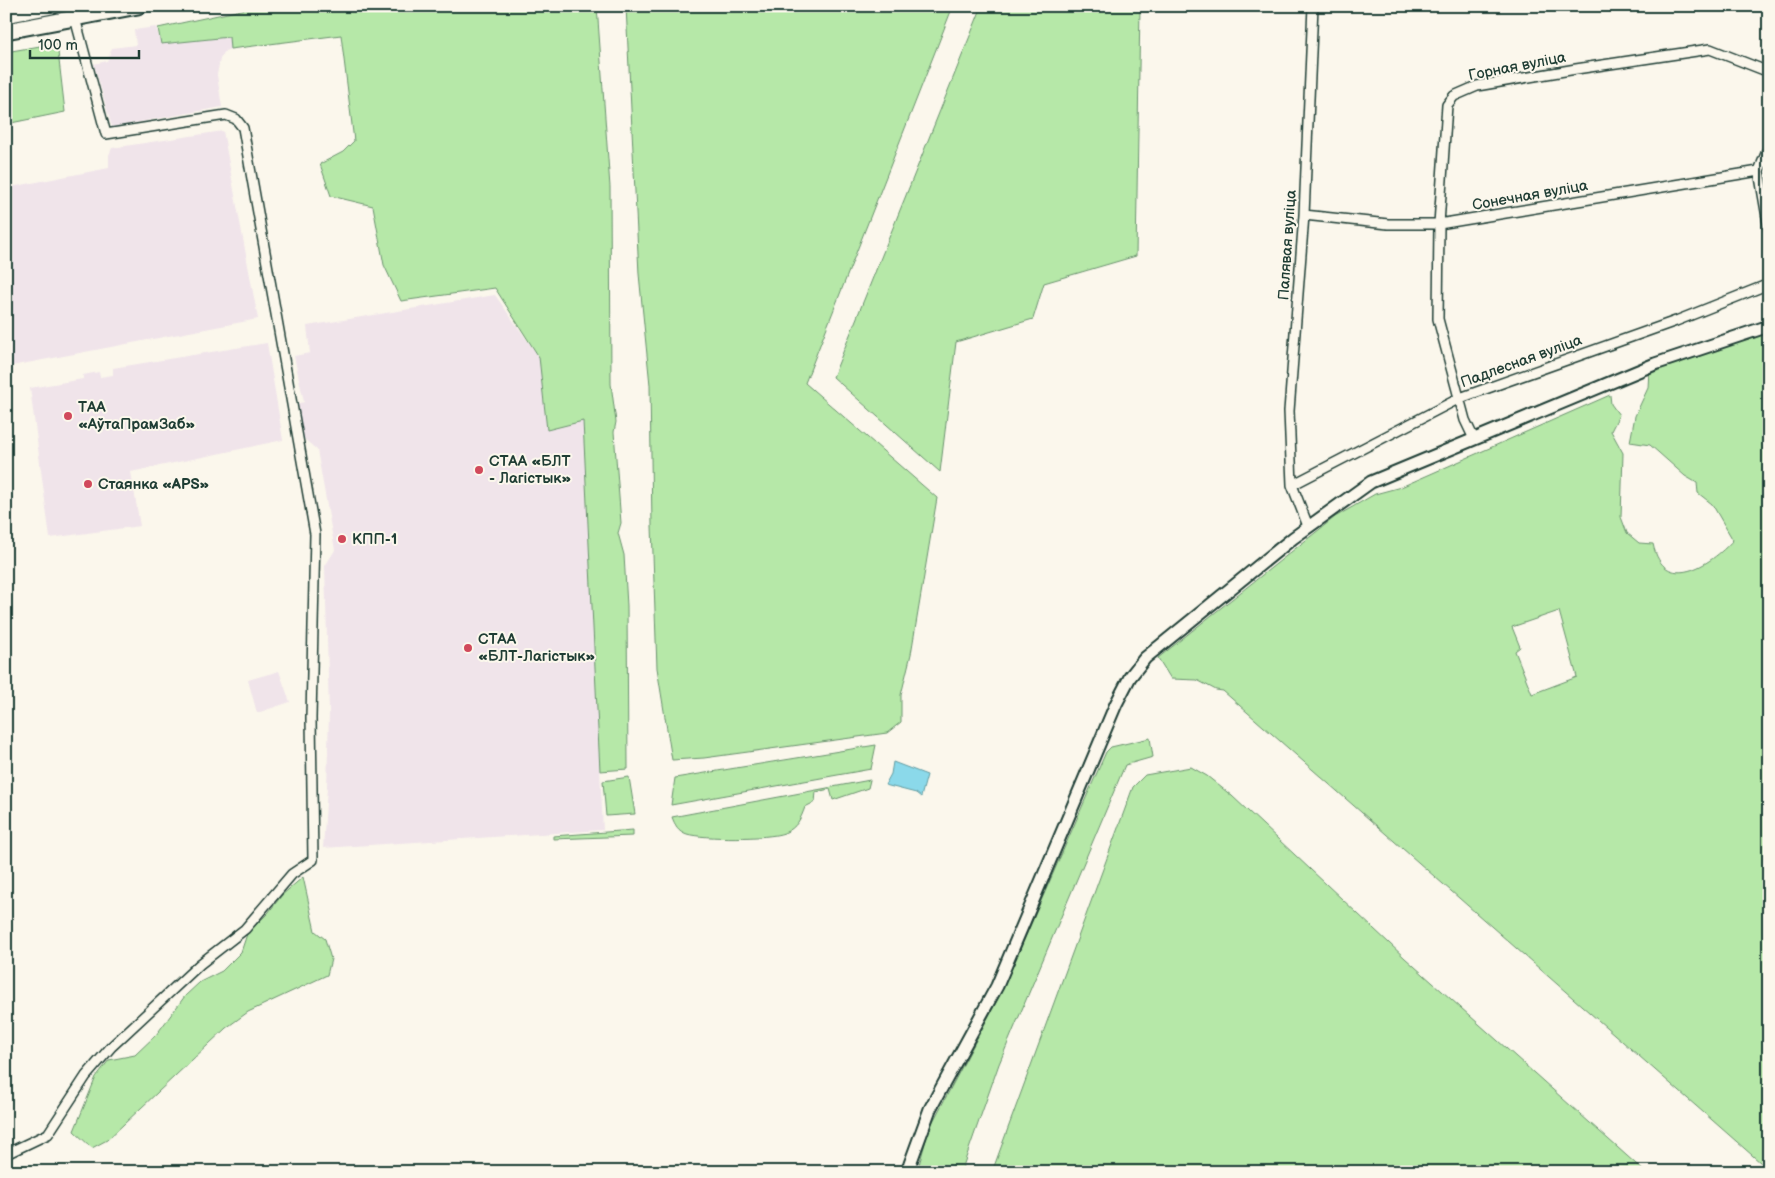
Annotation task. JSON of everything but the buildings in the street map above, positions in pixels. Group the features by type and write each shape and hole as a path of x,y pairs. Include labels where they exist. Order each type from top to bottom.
{"highway":[{"path":"6,15 52,6"},
{"path":"6,31 138,6"}],"street":[{"name":"Палявая вуліца","path":"1308,526 1292,485 1289,411 1304,215 1313,6"},
{"path":"10,1153 48,1134 86,1076 111,1047 200,964 245,930 292,874 313,860 311,703 315,534 243,128 236,119 226,115 106,134 75,18"},
{"name":"Горная вуліца","path":"1474,439 1465,420 1438,319 1439,224 1447,105 1454,96 1477,86 1576,68 1710,49 1769,72"},
{"path":"1769,146 1759,170 1769,229"},
{"name":"Сонечная вуліца","path":"1304,215 1388,224 1439,224 1759,170"},
{"name":"Падлесная вуліца","path":"1292,485 1460,398 1676,320 1769,284"},
{"path":"908,1172 930,1110 997,986 1112,713 1130,677 1150,653 1308,526 1371,482 1655,364 1769,326"}],"shaded area":[{"path":"156,27 161,44 229,37 230,49 225,51 220,59 217,75 222,107 112,127 94,64 107,61 112,48 136,45 134,30"},
{"path":"223,131 258,319 6,367 6,188 109,168 109,155 112,148"},
{"name":"СТАА «БЛТ - Лагістык»","path":"495,295 539,357 547,430 583,421 603,830 323,848 329,712 325,566 335,550 317,450 302,437 295,404 304,402 294,356 310,353 307,326"},
{"path":"267,343 283,440 131,472 140,526 50,538 30,388 83,379 83,375 99,372 100,377 113,375 113,368"},
{"path":"279,671 290,702 257,713 248,680"}],"green space":[{"path":"260,6 597,6 610,187 611,384 616,422 614,432 621,523 618,533 624,555 627,606 628,769 600,771 583,421 547,430 539,357 495,288 401,301 384,265 373,206 331,196 320,164 343,152 354,141 341,35 230,49 229,37 161,44 158,28"},
{"path":"626,6 953,6 805,383 937,498 911,654 901,695 901,722 887,733 704,758 672,760 657,668 650,385 639,274"},
{"path":"982,6 1140,6 1136,256 1044,283 1033,319 956,342 940,472 833,377"},
{"path":"57,43 65,112 6,124 6,52"},
{"path":"1769,331 1769,1170 1223,691 1216,690 1197,680 1171,679 1158,658 1335,517 1375,494 1401,487 1610,395 1611,404 1619,415 1611,431 1623,453 1621,517 1627,533 1639,543 1653,544 1659,559 1667,568 1677,572 1701,566 1733,540 1712,504 1698,493 1697,483 1685,476 1650,445 1630,442 1635,416 1648,388 1649,370","holes":["1559,611 1577,677 1532,694 1515,651 1520,647 1512,627"]},
{"path":"1150,738 1153,757 1125,765 999,1064 961,1172 917,1172 929,1129 1000,995 1106,752 1111,747"},
{"path":"876,745 871,769 671,805 675,778"},
{"path":"1191,767 1207,776 1232,796 1405,958 1645,1172 992,1172 1133,787 1145,775"},
{"path":"629,777 635,814 606,816 603,781"},
{"path":"870,780 868,788 833,800 830,789 816,792 815,802 805,807 795,825 788,831 776,835 736,838 695,836 681,831 672,817"},
{"path":"633,830 633,836 553,839 553,836"},
{"path":"303,877 315,931 325,939 331,959 327,975 248,1012 226,1028 107,1140 92,1148 74,1131 96,1077 109,1060 135,1055 156,1035 185,996 200,982 222,971 241,952 247,934 268,913 282,895"}],"water":[{"path":"893,762 927,775 921,797 916,793 885,785 891,774"}],"place":[{"name":"ТАА «АўтаПрамЗаб»","path":"68,416"},
{"name":"СТАА «БЛТ - Лагістык»","path":"479,470"},
{"name":"Стаянка «APS»","path":"88,484"},
{"name":"КПП-1","path":"342,539"},
{"name":"СТАА «БЛТ-Лагістык»","path":"468,648"}]}
